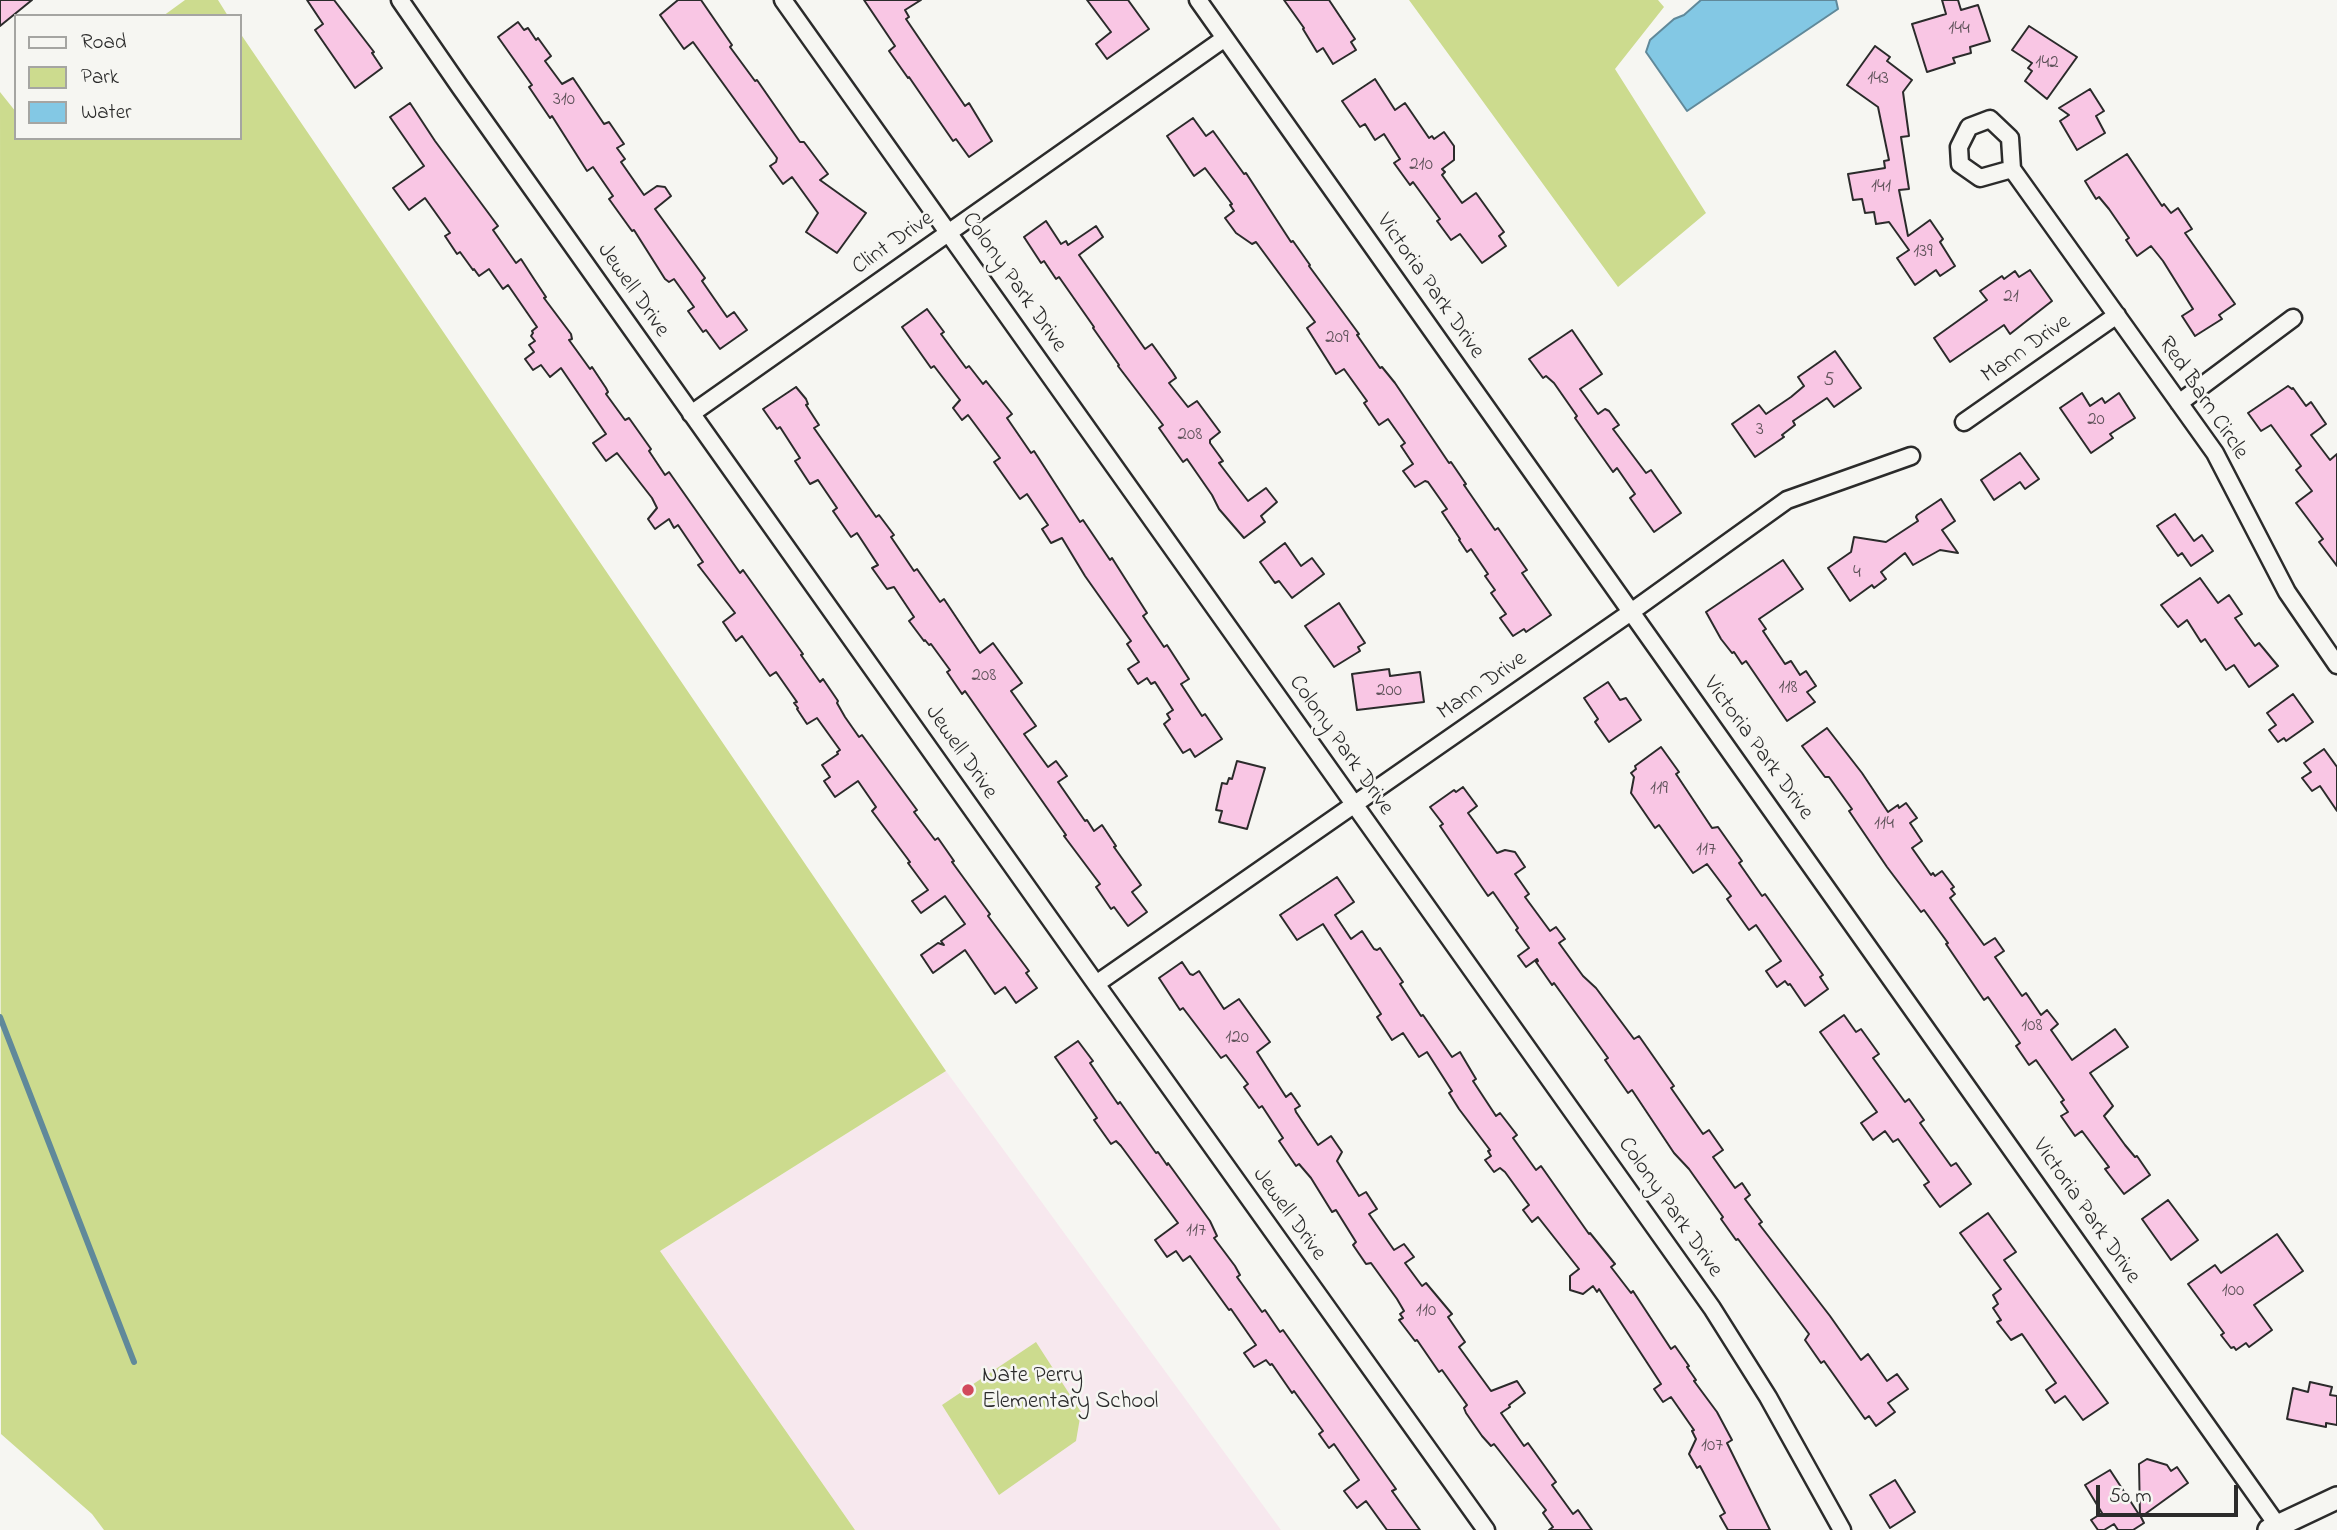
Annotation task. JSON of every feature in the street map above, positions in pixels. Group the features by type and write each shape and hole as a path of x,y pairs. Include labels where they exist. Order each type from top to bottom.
{"street":[{"name":"Jewell Drive","path":"400,0 691,414 1486,1530"},
{"name":"Colony Park Drive","path":"783,0 1712,1308 1768,1398 1842,1530"},
{"name":"Victoria Park Drive","path":"1198,0 1901,991 2273,1528"},
{"name":"Clint Drive","path":"691,414 1225,38"},
{"name":"Red Barn Circle","path":"2012,169 2215,453 2287,592 2337,665"},
{"name":"Mann Drive","path":"1964,422 2117,315"},
{"path":"2179,402 2293,318"},
{"name":"Mann Drive","path":"1096,984 1631,612 1787,500 1911,456"},
{"path":"2273,1528 2337,1498"}],"shaded area":[{"name":"Nate Perry Elementary School","path":"946,1071 1281,1530 855,1530 660,1251"}],"green space":[{"path":"185,0 218,0 227,14 166,14"},
{"path":"1409,0 1658,0 1664,7 1615,69 1706,213 1618,287"},
{"path":"242,36 946,1071 660,1251 855,1530 104,1530 92,1514 1,1434 0,92 14,110 14,140 242,140"},
{"path":"1036,1342 1081,1412 1076,1441 999,1495 942,1405"}],"water":[{"path":"1701,0 1836,0 1838,9 1687,111 1646,52 1650,40"}],"building":[{"path":"0,0 32,0 14,14 0,26"},
{"path":"307,0 334,0 374,52 372,53 382,68 355,88 315,30 323,24"},
{"path":"678,0 701,0 732,45 730,47 755,81 757,80 800,142 804,142 828,174 820,180 866,213 837,253 806,232 818,213 792,177 783,184 770,166 777,158 693,42 684,49 660,15"},
{"path":"864,0 921,0 905,10 909,17 906,19 965,106 969,103 992,141 969,157 956,139 953,141 889,51 895,46"},
{"path":"1087,0 1128,0 1149,29 1107,59 1096,44 1111,32"},
{"path":"1284,0 1329,0 1355,39 1351,42 1356,50 1333,64 1323,48 1317,52"},
{"path":"1942,0 1958,0 1961,10 1978,5 1990,41 1970,47 1971,53 1953,58 1955,63 1927,72 1912,24 1946,14"},
{"path":"518,22 524,30 528,28 536,40 538,38 551,56 545,61 562,84 573,78 604,124 609,122 624,144 617,148 625,159 621,162 644,195 657,186 665,187 671,196 655,209 705,278 702,281 727,317 734,312 747,330 720,349 688,311 694,307 674,279 669,282 665,279 634,230 632,231 609,199 613,196 593,167 587,171 498,37"},
{"path":"2029,26 2077,57 2047,99 2025,81 2032,71 2028,68 2032,63 2012,50"},
{"path":"1875,46 1890,57 1887,61 1912,80 1903,92 1909,136 1901,137 1909,189 1899,190 1908,236 1930,220 1943,239 1940,242 1955,266 1940,276 1936,270 1915,285 1897,258 1909,250 1889,222 1876,224 1874,212 1865,213 1862,199 1853,200 1848,174 1885,168 1884,161 1889,160 1878,107 1847,85"},
{"path":"1375,79 1395,110 1405,103 1429,138 1432,136 1434,139 1444,132 1454,146 1454,160 1442,169 1445,172 1442,175 1462,203 1476,193 1504,232 1499,236 1506,246 1482,263 1460,234 1451,240 1437,221 1440,219 1413,182 1410,185 1394,163 1400,159 1384,134 1375,140 1365,124 1360,127 1342,101"},
{"path":"2090,89 2104,111 2096,116 2105,133 2077,150 2060,121 2069,115 2059,108"},
{"path":"410,103 498,226 493,230 516,263 521,259 546,297 544,298 571,334 572,339 569,340 606,388 606,394 625,420 629,418 665,475 669,472 740,573 743,570 820,682 823,679 859,737 862,735 917,810 914,812 935,840 938,838 990,914 988,916 1029,971 1026,973 1037,988 1016,1003 1005,987 995,994 965,950 933,973 921,955 938,943 944,945 941,941 965,924 945,896 921,913 912,901 928,890 872,811 876,807 858,781 835,797 824,781 830,777 822,765 840,750 817,718 807,724 794,703 797,702 776,672 770,676 742,636 736,641 723,622 735,613 698,565 703,562 678,525 674,528 669,519 655,529 648,519 657,508 652,498 617,453 606,461 593,443 606,434 561,368 550,377 541,365 533,370 525,359 534,352 529,345 535,341 531,336 537,327 508,285 503,289 489,269 479,276 460,252 457,254 445,236 450,233 425,198 409,210 393,188 424,166 390,117"},
{"path":"1193,118 1206,136 1213,131 1244,174 1246,173 1380,368 1382,367 1395,383 1495,530 1498,528 1527,570 1522,573 1551,615 1526,632 1524,629 1513,636 1500,618 1506,614 1491,593 1495,590 1485,576 1488,574 1471,549 1467,552 1459,540 1442,512 1447,509 1428,482 1415,487 1403,471 1413,464 1401,446 1405,443 1388,419 1379,425 1364,403 1367,401 1344,369 1336,374 1307,328 1315,322 1256,242 1252,244 1236,233 1225,218 1234,211 1230,205 1232,204 1205,168 1194,176 1167,136"},
{"path":"2127,154 2162,206 2164,204 2171,213 2178,208 2192,229 2185,233 2235,304 2219,315 2222,319 2195,336 2182,316 2193,309 2163,261 2151,246 2137,256 2126,240 2129,238 2109,209 2099,197 2096,199 2085,181"},
{"path":"1046,221 1061,244 1066,241 1068,245 1096,226 1103,237 1079,255 1145,349 1152,344 1173,373 1176,378 1169,383 1188,407 1197,401 1220,432 1210,443 1223,461 1219,463 1248,501 1266,488 1277,502 1261,516 1265,522 1244,538 1219,509 1187,459 1183,462 1159,428 1163,425 1118,366 1059,277 1056,279 1044,261 1041,263 1024,237"},
{"path":"2030,270 2052,301 2010,334 2004,325 1950,362 1934,338 1987,300 1980,291 2002,276 2004,279 2015,271 2019,277"},
{"path":"927,309 944,332 941,334 966,368 969,366 983,384 986,381 1012,414 1007,418 1031,453 1034,451 1080,522 1083,520 1110,560 1112,558 1147,613 1143,616 1164,647 1167,645 1189,679 1181,684 1202,716 1205,714 1222,739 1195,757 1190,749 1183,753 1164,724 1170,719 1167,714 1173,710 1155,682 1151,684 1147,678 1138,684 1128,669 1139,662 1127,644 1131,641 1062,538 1051,543 1042,529 1048,525 1027,494 1020,499 994,462 1000,458 968,415 962,420 953,408 960,400 934,366 931,368 902,327"},
{"path":"1572,330 1602,374 1580,389 1598,414 1605,409 1609,411 1619,425 1613,429 1646,473 1651,470 1681,513 1654,532 1630,498 1635,494 1617,468 1613,472 1554,383 1546,376 1543,378 1529,359"},
{"path":"1835,351 1861,388 1834,407 1827,398 1793,421 1795,425 1782,435 1784,437 1755,457 1732,424 1759,405 1766,414 1791,397 1804,386 1798,377"},
{"path":"2288,386 2293,388 2306,406 2311,402 2326,424 2311,435 2330,460 2337,454 2337,566 2319,542 2323,539 2296,503 2312,491 2296,470 2301,466 2271,425 2261,431 2248,413"},
{"path":"796,387 806,399 806,405 819,425 814,428 876,517 879,515 894,535 891,537 914,571 917,569 940,602 944,599 980,653 993,643 1022,683 1011,691 1036,726 1024,734 1048,767 1056,761 1067,776 1058,782 1094,831 1102,825 1141,885 1132,892 1147,912 1128,926 1114,907 1111,909 1096,887 1100,884 965,691 962,694 947,672 950,670 931,644 924,641 909,621 914,617 894,587 887,589 872,568 878,565 857,533 851,537 833,511 837,508 818,480 810,484 795,461 800,458 780,427 777,429 763,409"},
{"path":"2082,393 2090,406 2102,398 2105,403 2119,393 2135,418 2110,434 2113,438 2091,453 2060,408"},
{"path":"2020,453 2039,479 2025,489 2020,482 1994,500 1981,480"},
{"path":"1941,499 1955,521 1942,530 1958,553 1940,550 1913,565 1905,553 1881,572 1886,579 1874,588 1872,585 1850,601 1828,568 1851,552 1854,537 1886,542 1918,521 1917,515"},
{"path":"2175,514 2194,541 2202,535 2213,551 2191,566 2182,553 2178,556 2157,526"},
{"path":"1285,543 1301,566 1312,558 1324,574 1292,598 1279,581 1275,583 1260,562"},
{"path":"1783,560 1803,589 1759,619 1766,629 1763,631 1785,664 1791,661 1800,675 1806,671 1816,686 1807,692 1815,702 1787,721 1746,661 1742,664 1721,639 1706,612"},
{"path":"2200,578 2218,603 2229,595 2242,614 2235,618 2255,646 2259,643 2278,666 2249,687 2234,665 2226,670 2205,639 2201,642 2187,620 2178,627 2161,605"},
{"path":"1339,603 1365,643 1358,647 1360,651 1334,667 1305,626"},
{"path":"1389,669 1390,676 1420,672 1424,702 1357,710 1352,674"},
{"path":"1608,682 1620,700 1626,698 1641,720 1609,742 1595,722 1598,719 1584,698"},
{"path":"2293,694 2313,722 2286,741 2284,738 2278,742 2269,730 2276,725 2267,713"},
{"path":"1827,728 1888,812 1906,803 1917,818 1910,823 1922,841 1912,848 1931,875 1933,873 1935,876 1942,871 1954,887 1951,889 1955,894 1950,898 1984,945 1995,938 2004,951 1995,957 2022,996 2026,993 2041,1015 2047,1010 2058,1024 2051,1030 2072,1060 2115,1029 2128,1047 2090,1073 2113,1106 2104,1116 2150,1175 2124,1194 2105,1169 2109,1167 2082,1131 2075,1136 2061,1116 2068,1112 2061,1102 2064,1100 2036,1060 2029,1065 2016,1046 2020,1043 1988,997 1984,1000 1924,910 1921,912 1887,867 1849,811 1852,809 1802,746"},
{"path":"1661,747 1712,828 1718,827 1762,896 1765,894 1823,975 1820,977 1828,989 1805,1006 1790,984 1785,981 1777,987 1766,971 1781,961 1756,925 1749,930 1727,899 1731,896 1707,864 1693,873 1659,825 1655,828 1631,793 1634,777 1631,773 1636,769 1635,766"},
{"path":"2324,749 2337,767 2337,811 2320,786 2312,791 2302,778 2311,772 2304,763"},
{"path":"1237,761 1265,768 1247,829 1219,822 1222,811 1216,810 1222,783 1227,784 1229,778 1232,779"},
{"path":"1463,787 1477,806 1468,813 1497,853 1505,850 1515,852 1525,867 1515,874 1529,894 1525,897 1550,931 1556,927 1565,939 1559,943 1583,976 1596,988 1634,1039 1639,1036 1703,1134 1709,1130 1723,1150 1713,1157 1735,1188 1742,1183 1750,1195 1745,1199 1762,1222 1759,1224 1861,1360 1868,1354 1887,1381 1897,1374 1908,1389 1888,1403 1895,1412 1876,1426 1869,1416 1865,1419 1824,1361 1821,1363 1805,1340 1809,1334 1738,1239 1736,1240 1721,1219 1723,1217 1689,1169 1674,1153 1632,1090 1628,1093 1605,1060 1608,1058 1554,983 1552,985 1536,962 1537,959 1526,967 1518,956 1529,948 1516,930 1518,928 1493,892 1488,896 1430,807"},
{"path":"1337,877 1354,902 1335,915 1351,939 1362,931 1374,949 1380,948 1403,982 1400,984 1421,1016 1423,1015 1452,1057 1460,1052 1476,1079 1473,1081 1496,1116 1500,1113 1517,1135 1513,1138 1536,1170 1541,1166 1589,1234 1615,1264 1611,1267 1631,1293 1633,1291 1671,1349 1675,1346 1689,1366 1687,1367 1696,1380 1694,1381 1717,1412 1732,1440 1727,1443 1770,1530 1728,1530 1720,1516 1725,1513 1700,1466 1697,1468 1689,1454 1696,1439 1692,1431 1694,1430 1671,1397 1663,1402 1654,1389 1661,1384 1599,1289 1597,1292 1593,1286 1583,1294 1570,1290 1570,1276 1579,1269 1538,1217 1532,1222 1523,1210 1529,1205 1505,1172 1500,1168 1494,1172 1485,1160 1491,1156 1488,1151 1490,1150 1459,1109 1449,1093 1452,1091 1427,1052 1419,1057 1403,1033 1392,1040 1377,1017 1381,1014 1323,924 1297,940 1280,915"},
{"path":"1182,962 1190,974 1199,971 1224,1009 1239,999 1270,1042 1257,1052 1286,1097 1291,1093 1300,1106 1295,1109 1296,1112 1318,1145 1331,1136 1342,1152 1337,1161 1359,1196 1366,1192 1377,1209 1369,1214 1394,1250 1404,1244 1414,1257 1405,1263 1422,1286 1426,1283 1452,1314 1448,1317 1465,1342 1459,1347 1491,1391 1517,1381 1525,1393 1501,1413 1524,1446 1528,1443 1556,1482 1552,1485 1573,1514 1578,1510 1592,1530 1549,1530 1553,1527 1543,1513 1546,1510 1494,1444 1491,1446 1482,1436 1466,1413 1464,1408 1467,1405 1442,1370 1439,1372 1399,1320 1403,1318 1400,1314 1404,1311 1397,1299 1371,1263 1366,1264 1353,1245 1356,1242 1336,1210 1332,1212 1311,1178 1299,1164 1296,1166 1279,1141 1283,1138 1262,1106 1259,1108 1244,1087 1248,1084 1226,1055 1221,1058 1183,1008 1180,1010 1159,978"},
{"path":"1844,1015 1856,1032 1861,1029 1879,1054 1873,1058 1905,1102 1909,1099 1924,1120 1920,1123 1951,1166 1956,1163 1971,1184 1940,1207 1924,1185 1929,1182 1898,1139 1893,1142 1885,1131 1873,1140 1861,1123 1877,1112 1820,1032"},
{"path":"1078,1041 1118,1104 1120,1102 1156,1153 1158,1152 1167,1165 1168,1163 1210,1221 1217,1236 1214,1238 1235,1266 1240,1275 1237,1277 1262,1312 1265,1310 1280,1332 1283,1330 1396,1489 1392,1491 1420,1530 1387,1530 1366,1501 1357,1508 1344,1491 1359,1480 1334,1444 1329,1448 1319,1434 1323,1431 1272,1364 1266,1360 1254,1367 1244,1353 1256,1345 1190,1256 1183,1261 1176,1251 1167,1257 1155,1240 1178,1223 1121,1146 1116,1141 1111,1144 1094,1120 1097,1118 1055,1057"},
{"path":"2168,1200 2198,1240 2171,1260 2142,1219"},
{"path":"1988,1213 2016,1252 2004,1260 2108,1403 2083,1420 2065,1396 2055,1403 2046,1390 2056,1383 2022,1334 2011,1340 1997,1322 2001,1320 1993,1308 1998,1304 1993,1295 2001,1289 1960,1233"},
{"path":"2277,1234 2303,1271 2254,1305 2272,1330 2249,1347 2246,1343 2236,1350 2231,1348 2221,1335 2224,1333 2188,1284 2215,1265 2221,1273"},
{"path":"2310,1382 2332,1387 2330,1395 2337,1396 2337,1425 2326,1423 2326,1427 2287,1419 2293,1388 2308,1392"},
{"path":"2147,1459 2167,1465 2171,1471 2177,1467 2188,1483 2141,1517 2144,1523 2133,1530 2118,1530 2114,1524 2104,1530 2098,1530 2091,1520 2102,1513 2085,1485 2110,1470 2140,1516 2139,1464"},
{"path":"1895,1480 1915,1512 1890,1528 1870,1495"}],"waterway":[{"path":"0,1017 134,1362"}],"place":[{"name":"Nate Perry Elementary School","path":"968,1390"}]}
